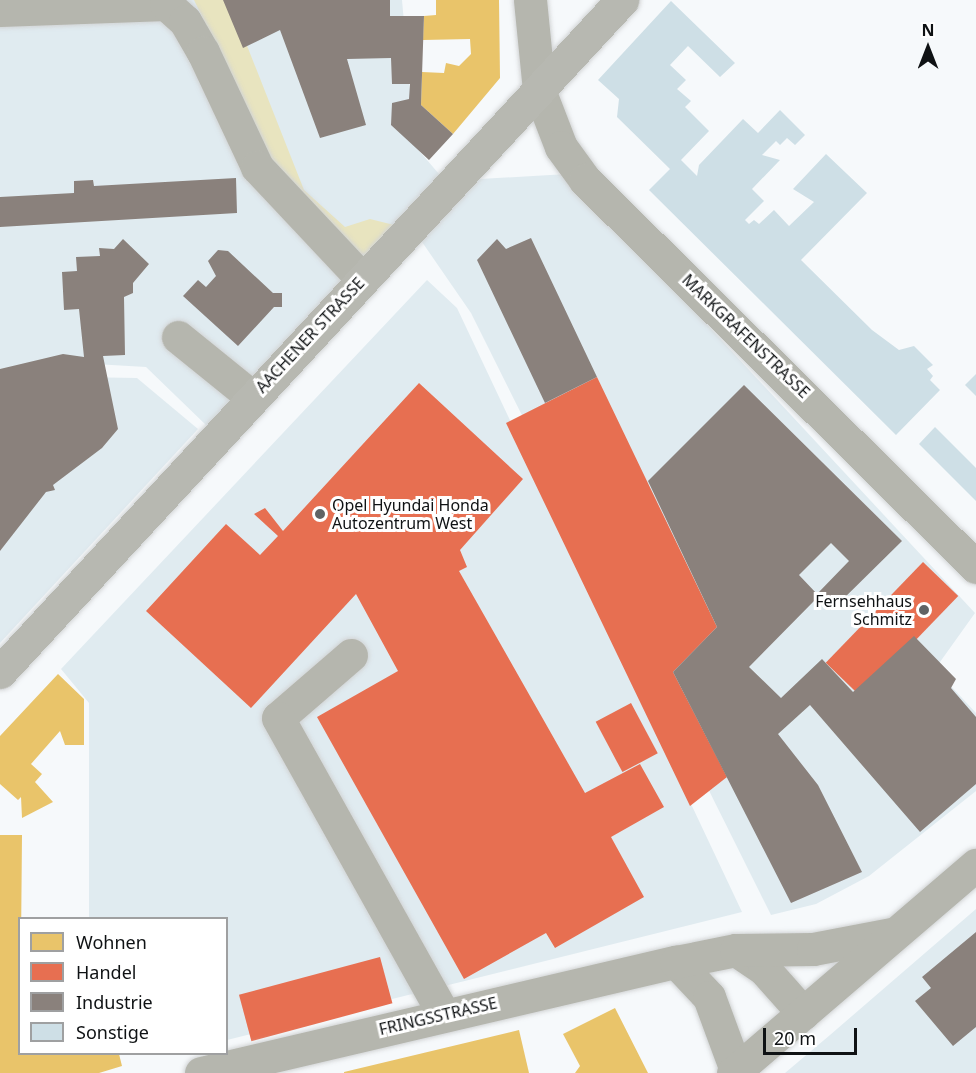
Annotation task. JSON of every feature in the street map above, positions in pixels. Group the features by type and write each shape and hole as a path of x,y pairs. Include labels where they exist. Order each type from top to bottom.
{"main road":[{"name":"AACHENER STRASSE","path":"0,672 252,397 622,0"}],"street":[{"name":"MARKGRAFENSTRASSE","path":"530,0 539,90 561,147 585,180 976,567"},
{"path":"0,10 166,4 190,29 257,167 362,279"},
{"path":"178,337 252,397"},
{"path":"351,655 278,718 452,1013"},
{"path":"676,962 709,998 734,1072 771,1058 803,1013 892,934 976,865"},
{"name":"FRINGSSTRASSE","path":"201,1073 676,962 736,950 813,949 892,934"},
{"path":"736,950 764,969 803,1013"}],"shaded area":[{"path":"0,0 402,0 415,146 445,181 567,174 975,613 935,669 976,713 976,791 869,876 816,904 771,915 471,313 411,226 207,426 146,367 77,363 0,381"},
{"path":"194,0 229,0 304,190 345,227 370,219 398,226 363,267 291,200"},
{"path":"427,280 457,308 742,912 228,1040 228,917 89,917 89,703 61,669"},
{"path":"78,377 137,378 198,429 0,643 0,393"},
{"path":"976,909 976,1073 785,1073 830,1035"}],"building: Wohnen":[{"path":"436,0 499,0 500,78 453,134 421,105 422,72 444,73 446,63 459,66 471,54 470,39 423,40 424,16 436,15"},
{"path":"58,674 84,699 84,745 65,745 60,731 31,764 42,774 35,782 53,802 22,818 21,797 18,800 0,784 0,736"},
{"path":"0,835 22,835 21,917 18,917 18,1055 119,1055 122,1066 99,1073 0,1073"},
{"path":"615,1008 648,1073 575,1073 580,1066 563,1034"},
{"path":"519,1030 529,1073 344,1073 344,1072"}],"building: Handel":[{"path":"597,377 717,627 673,672 727,777 690,806 506,423"},
{"path":"419,383 523,479 460,550 467,567 459,571 585,793 640,764 664,807 611,837 644,897 555,948 546,933 464,979 317,717 398,671 356,594 251,708 146,611 226,524 260,555 278,536 254,514 265,508 283,531"},
{"path":"923,562 958,596 861,697 826,663"},
{"path":"631,703 658,753 622,772 596,722"},
{"path":"380,957 392,1003 251,1041 239,995"}],"building: Industrie":[{"path":"223,0 390,0 390,16 424,16 421,105 453,134 429,160 391,125 392,103 409,99 410,84 392,84 391,58 347,59 366,125 320,138 280,30 243,48"},
{"path":"236,178 237,213 0,227 0,197 74,193 74,181 93,180 94,186"},
{"path":"531,238 597,377 545,403 477,260 497,239 506,249"},
{"path":"123,239 149,264 133,283 133,293 124,297 125,355 103,356 118,429 102,448 53,485 55,490 46,492 0,551 0,369 63,354 84,357 79,309 64,310 62,272 77,271 76,257 100,256 99,248 114,249"},
{"path":"218,250 228,251 273,293 282,293 282,307 274,307 238,346 183,296 198,280 206,287 216,276 208,261"},
{"path":"744,385 902,541 832,610 814,601 749,667 781,698 822,659 853,692 914,636 956,679 951,688 976,717 976,784 920,832 810,705 778,734 818,785 862,872 791,903 673,672 717,627 648,481","holes":["831,543 849,561 817,594 799,575"]},
{"path":"976,932 976,1027 953,1046 915,1001 931,988 922,977"}],"building: Sonstige":[{"path":"671,1 735,63 720,77 688,46 670,65 686,80 677,89 691,101 685,107 709,131 681,160 697,176 699,165 743,119 758,133 780,110 805,135 795,145 787,138 780,145 776,141 762,155 780,160 752,189 764,201 745,220 749,224 754,220 759,224 774,210 789,226 814,202 793,189 826,154 867,193 801,260 872,330 899,350 914,346 933,365 927,369 933,376 930,380 940,390 896,435 649,190 670,169 617,117 619,99 598,80"},
{"path":"976,374 976,396 965,385"},
{"path":"935,427 976,468 976,501 919,444"}],"place":[{"name":"Opel Hyundai Honda Autozentrum West","path":"320,514"},
{"name":"Fernsehhaus Schmitz","path":"924,610"}]}
